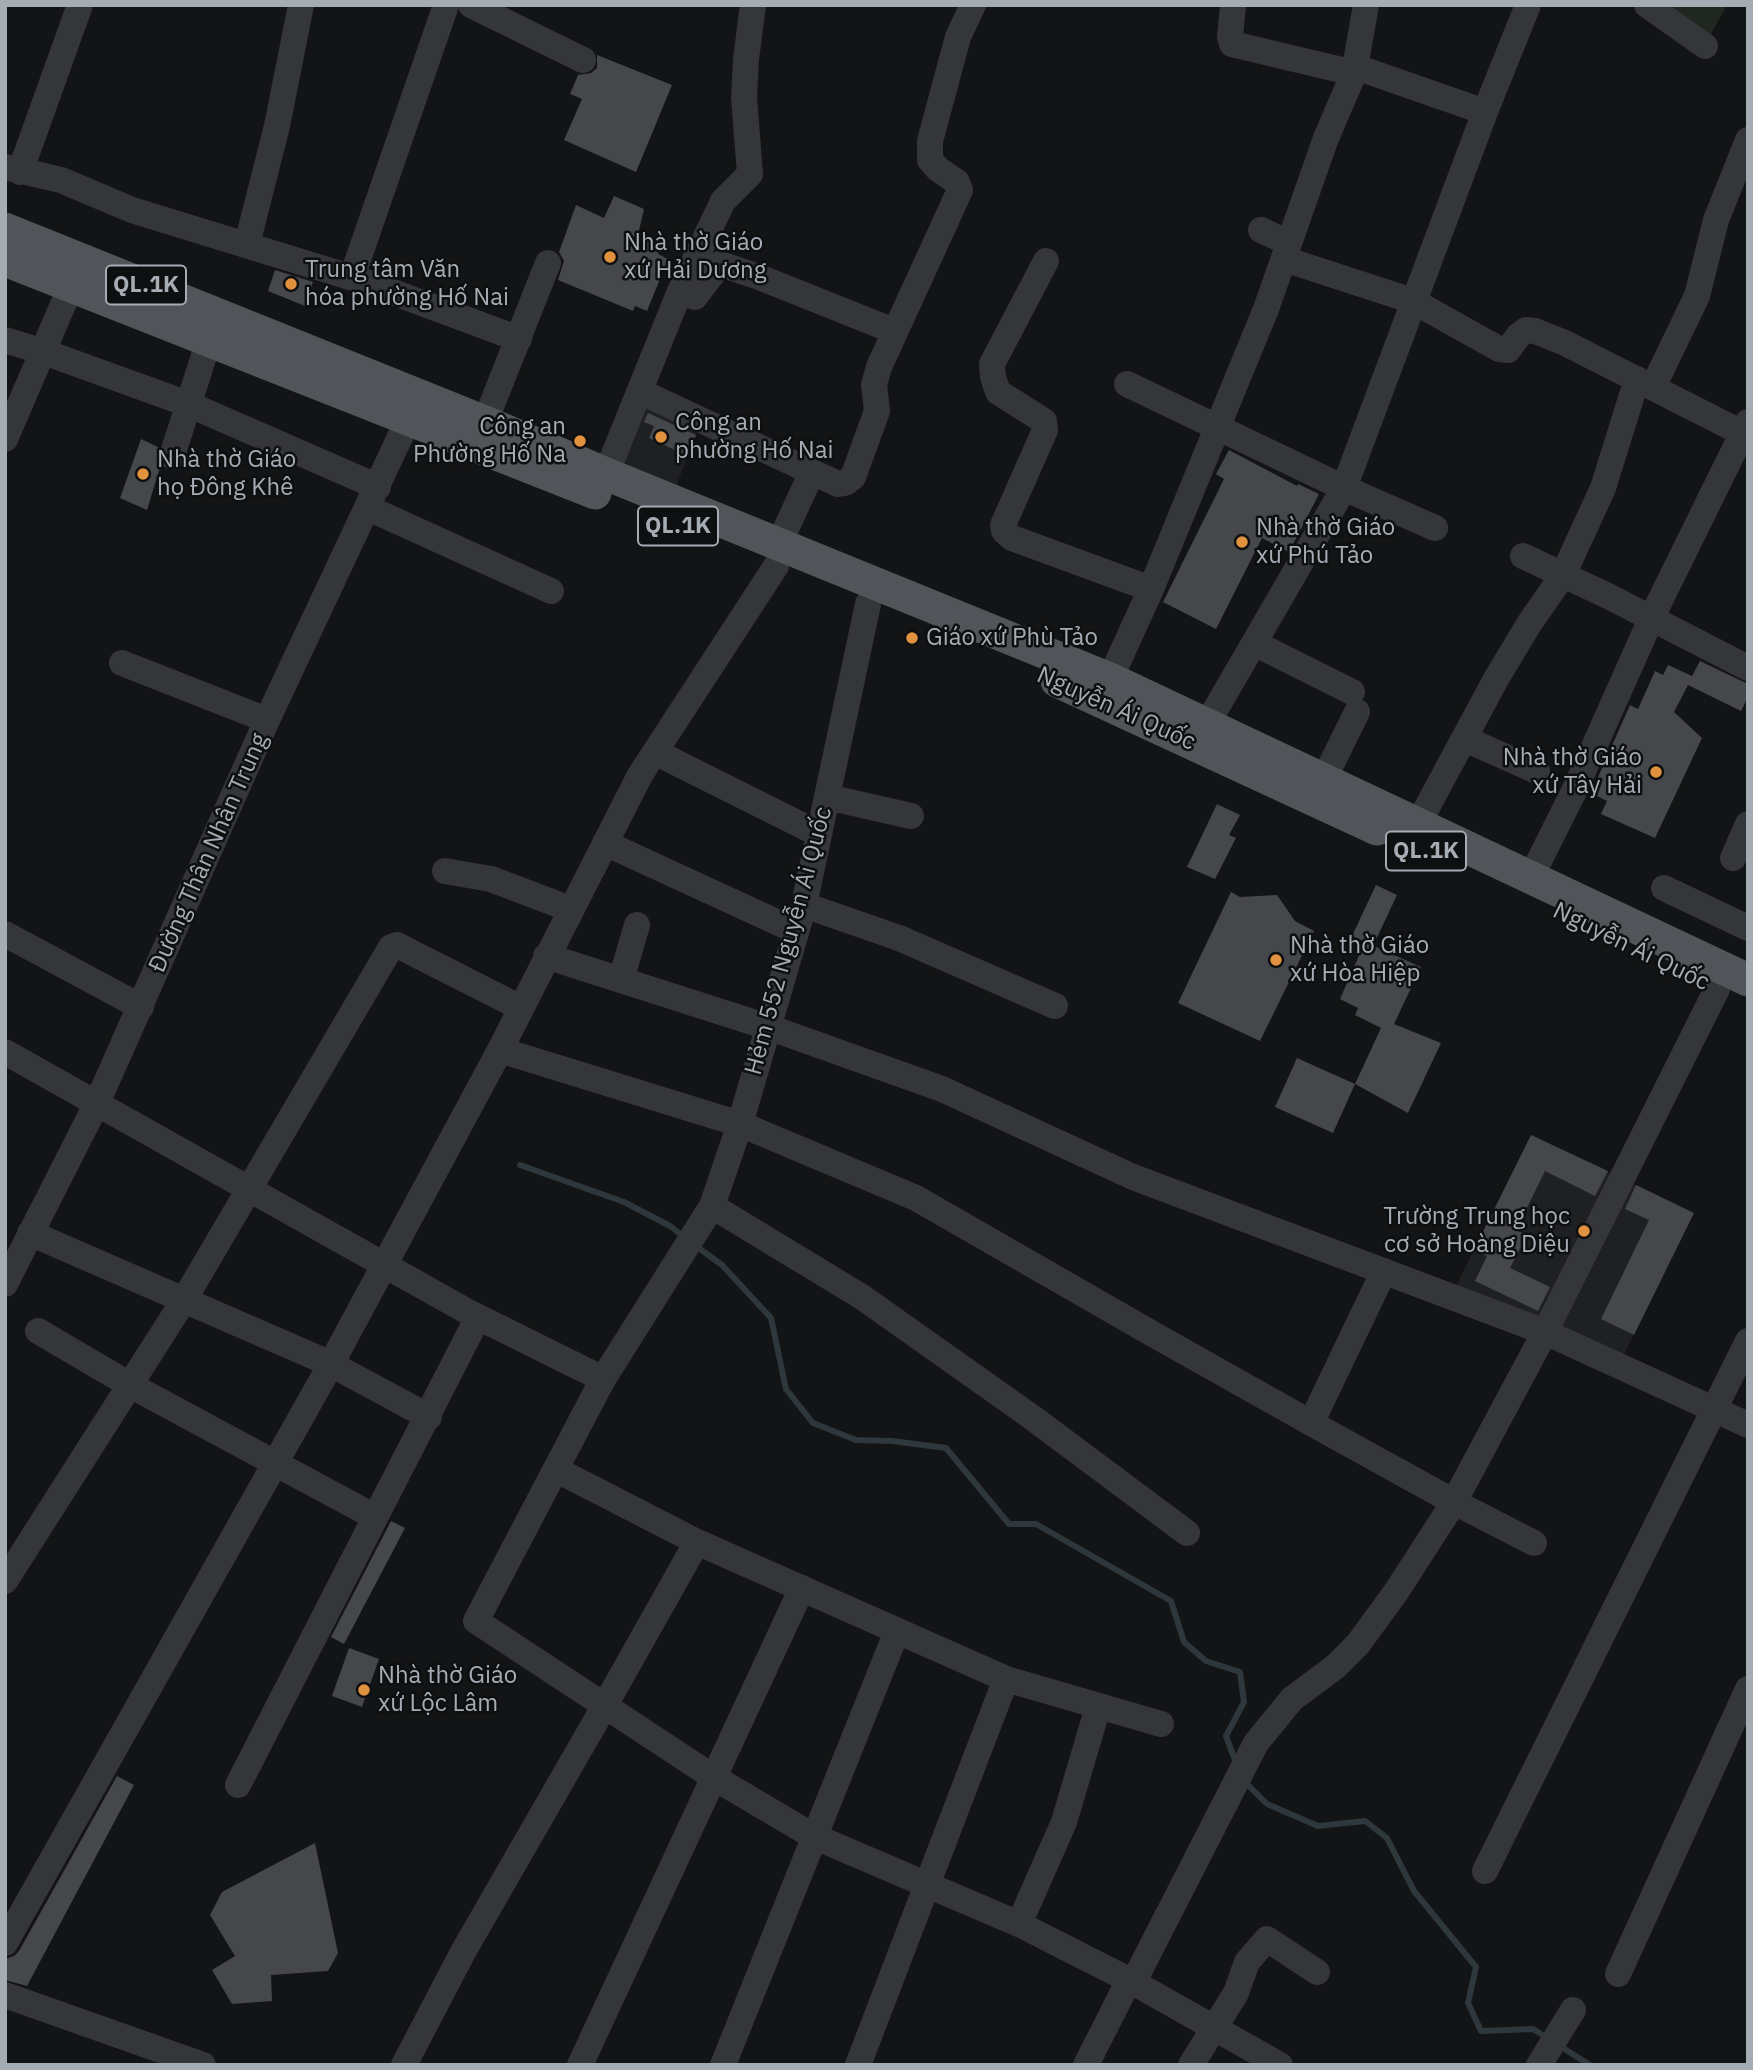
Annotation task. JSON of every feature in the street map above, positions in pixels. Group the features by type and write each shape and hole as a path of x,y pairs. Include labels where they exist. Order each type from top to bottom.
{"main road":[{"name":"QL.1K","path":"5,229 292,353"},
{"name":"QL.1K","path":"5,260 209,340 292,353"},
{"name":"Nguyễn Ái Quốc","path":"292,353 408,420 778,555 1117,691 1207,724 1531,877 1732,985 1748,1004"},
{"name":"Nguyễn Ái Quốc","path":"292,353 485,422 606,474 778,555 868,604 985,650 1117,691 1512,890 1732,985"}],"street":[{"path":"80,5 13,170 61,180 132,210 352,278 519,339"},
{"path":"247,244 277,126 301,5"},
{"path":"352,278 446,5"},
{"path":"471,5 583,60"},
{"path":"606,474 680,291 723,201 750,174 744,98 753,5"},
{"path":"641,392 838,484 853,477 877,411 874,386 894,331 960,190 957,182 937,169 930,160 930,141 958,37 973,5"},
{"path":"1117,691 1152,589 1218,428 1287,251 1326,138 1355,70 1366,5"},
{"path":"1207,724 1344,488 1528,5"},
{"path":"1647,5 1705,46"},
{"path":"1232,14 1232,44 1355,70 1485,112"},
{"path":"1418,824 1522,635 1563,575 1603,488 1645,383 1697,296 1716,220 1748,139"},
{"path":"1261,230 1287,251 1413,301 1500,349 1508,349 1526,330 1535,331 1746,430 1651,619 1576,787 1531,877"},
{"path":"1046,261 992,364 993,377 999,392 1044,421 1045,430 1003,525 1004,531 1012,538 1152,589"},
{"path":"485,422 548,263"},
{"path":"680,291 695,297 720,264 894,331"},
{"path":"5,439 71,286"},
{"path":"5,340 188,404 551,591"},
{"path":"172,456 209,340"},
{"path":"1126,384 1344,488 1435,528"},
{"name":"Đường Thân Nhân Trung","path":"5,1283 97,1103 267,720 408,420"},
{"path":"5,1943 331,1364 500,1050 640,775 778,555 812,472"},
{"path":"1523,556 1748,668"},
{"name":"Hẻm 552 Nguyễn Ái Quốc","path":"604,1707 476,1621 603,1379 712,1206 740,1124 804,905 868,604"},
{"path":"1254,643 1355,702 1324,779"},
{"path":"122,663 267,720"},
{"path":"1465,739 1537,771"},
{"path":"655,752 819,834"},
{"path":"827,797 911,816"},
{"path":"1733,858 1748,824"},
{"path":"605,843 796,930"},
{"path":"445,871 491,879 570,909"},
{"path":"1664,888 1748,928"},
{"path":"804,905 899,938 1055,1006"},
{"path":"621,980 637,925"},
{"path":"5,934 141,1007"},
{"path":"5,1581 184,1300 394,945 521,1008"},
{"path":"546,956 768,1027 942,1089 1133,1177 1545,1332 1748,1425"},
{"path":"1086,2065 1256,1743 1292,1699 1335,1667 1358,1644 1396,1592 1454,1502 1732,985"},
{"path":"500,1050 740,1124 916,1198 1311,1423 1534,1543"},
{"path":"5,1052 478,1317 603,1379"},
{"path":"712,1206 862,1297 1033,1418 1187,1533"},
{"path":"30,1233 331,1364 429,1417"},
{"path":"1311,1423 1384,1271"},
{"path":"238,1785 478,1317"},
{"path":"38,1331 130,1385 375,1517"},
{"path":"1485,1871 1748,1341"},
{"path":"557,1470 697,1542 1006,1678 1161,1724"},
{"path":"404,2065 463,1951 697,1542"},
{"path":"580,2065 802,1588"},
{"path":"723,2065 897,1631"},
{"path":"858,2065 1006,1678"},
{"path":"1618,1974 1748,1689"},
{"path":"604,1707 713,1777 813,1836 1019,1924 1214,2026 1280,2065"},
{"path":"1019,1924 1063,1822 1098,1707"},
{"path":"1191,2065 1236,1993 1247,1962 1267,1939 1317,1972"},
{"path":"5,1994 171,2059 203,2065"},
{"path":"1543,2059 1567,2020"}],"shaded area":[{"path":"1656,5 1727,5 1707,41"},
{"name":"Công an phường Hố Nai","path":"643,399 700,425 675,489 615,465"},
{"name":"Trường Trung học cơ sở Hoàng Diệu","path":"1531,1135 1694,1213 1622,1358 1454,1290"}],"building":[{"path":"597,55 672,85 636,172 564,140 582,99 570,94 578,75 591,73 597,68"},
{"path":"614,196 644,209 638,235 661,247 658,254 668,259 647,311 635,306 633,311 558,280 564,261 559,252 576,205 604,218"},
{"path":"275,270 313,282 305,306 268,291"},
{"path":"648,413 696,435 688,456 649,438 654,426 644,422"},
{"path":"141,439 158,447 157,459 160,467 147,510 120,498"},
{"path":"1229,450 1297,486 1298,484 1319,494 1289,552 1262,538 1216,629 1163,602 1224,479 1216,474"},
{"path":"1700,661 1748,684 1748,697 1741,711 1688,685 1674,712 1702,738 1655,838 1601,814 1607,801 1591,793 1630,705 1638,709 1655,671 1663,675 1668,665 1692,676"},
{"path":"1217,804 1240,815 1229,835 1236,838 1215,879 1187,867"},
{"path":"1376,885 1397,895 1373,946 1352,936"},
{"path":"1231,892 1240,897 1277,895 1295,921 1314,931 1260,1041 1178,1003"},
{"path":"1365,942 1421,967 1394,1024 1441,1043 1408,1113 1355,1084 1381,1028 1355,1015 1358,1008 1340,999"},
{"path":"1297,1058 1355,1084 1333,1133 1275,1107"},
{"path":"1531,1135 1608,1171 1595,1196 1545,1171 1516,1230 1527,1235 1510,1268 1550,1287 1538,1311 1475,1281 1487,1256 1474,1250"},
{"path":"1636,1185 1694,1213 1634,1335 1601,1319 1649,1220 1625,1209"},
{"path":"391,1521 405,1528 344,1644 331,1637"},
{"path":"349,1648 379,1659 362,1707 332,1696"},
{"path":"117,1776 134,1785 27,1986 5,1980 5,1959 19,1951"},
{"path":"315,1843 338,1953 328,1971 271,1975 272,2001 232,2004 212,1970 235,1956 210,1915 222,1892"}],"waterway":[{"path":"520,1165 624,1202 670,1226 684,1237"},
{"path":"696,1246 722,1265 771,1318 786,1389 813,1423 856,1440 892,1441 946,1448 1009,1524 1036,1524 1171,1601 1184,1642 1206,1661 1240,1672 1244,1702 1226,1736 1236,1763"},
{"path":"1245,1782 1267,1804 1318,1826 1365,1821 1387,1838 1414,1891 1476,1967 1468,2003 1481,2031 1533,2029 1549,2039"},
{"path":"1558,2045 1590,2065"}],"place":[{"name":"Nhà thờ Giáo xứ Hải Dương","path":"610,257"},
{"name":"Trung tâm Văn hóa phường Hố Nai","path":"291,284"},
{"name":"Công an phường Hố Nai","path":"661,437"},
{"name":"Công an Phường Hố Na","path":"580,441"},
{"name":"Nhà thờ Giáo họ Đông Khê","path":"143,474"},
{"name":"Nhà thờ Giáo xứ Phú Tảo","path":"1242,542"},
{"name":"Giáo xứ Phù Tảo","path":"912,638"},
{"name":"Nhà thờ Giáo xứ Tây Hải","path":"1656,772"},
{"name":"Nhà thờ Giáo xứ Hòa Hiệp","path":"1276,960"},
{"name":"Trường Trung học cơ sở Hoàng Diệu","path":"1584,1231"},
{"name":"Nhà thờ Giáo xứ Lộc Lâm","path":"364,1690"}]}
